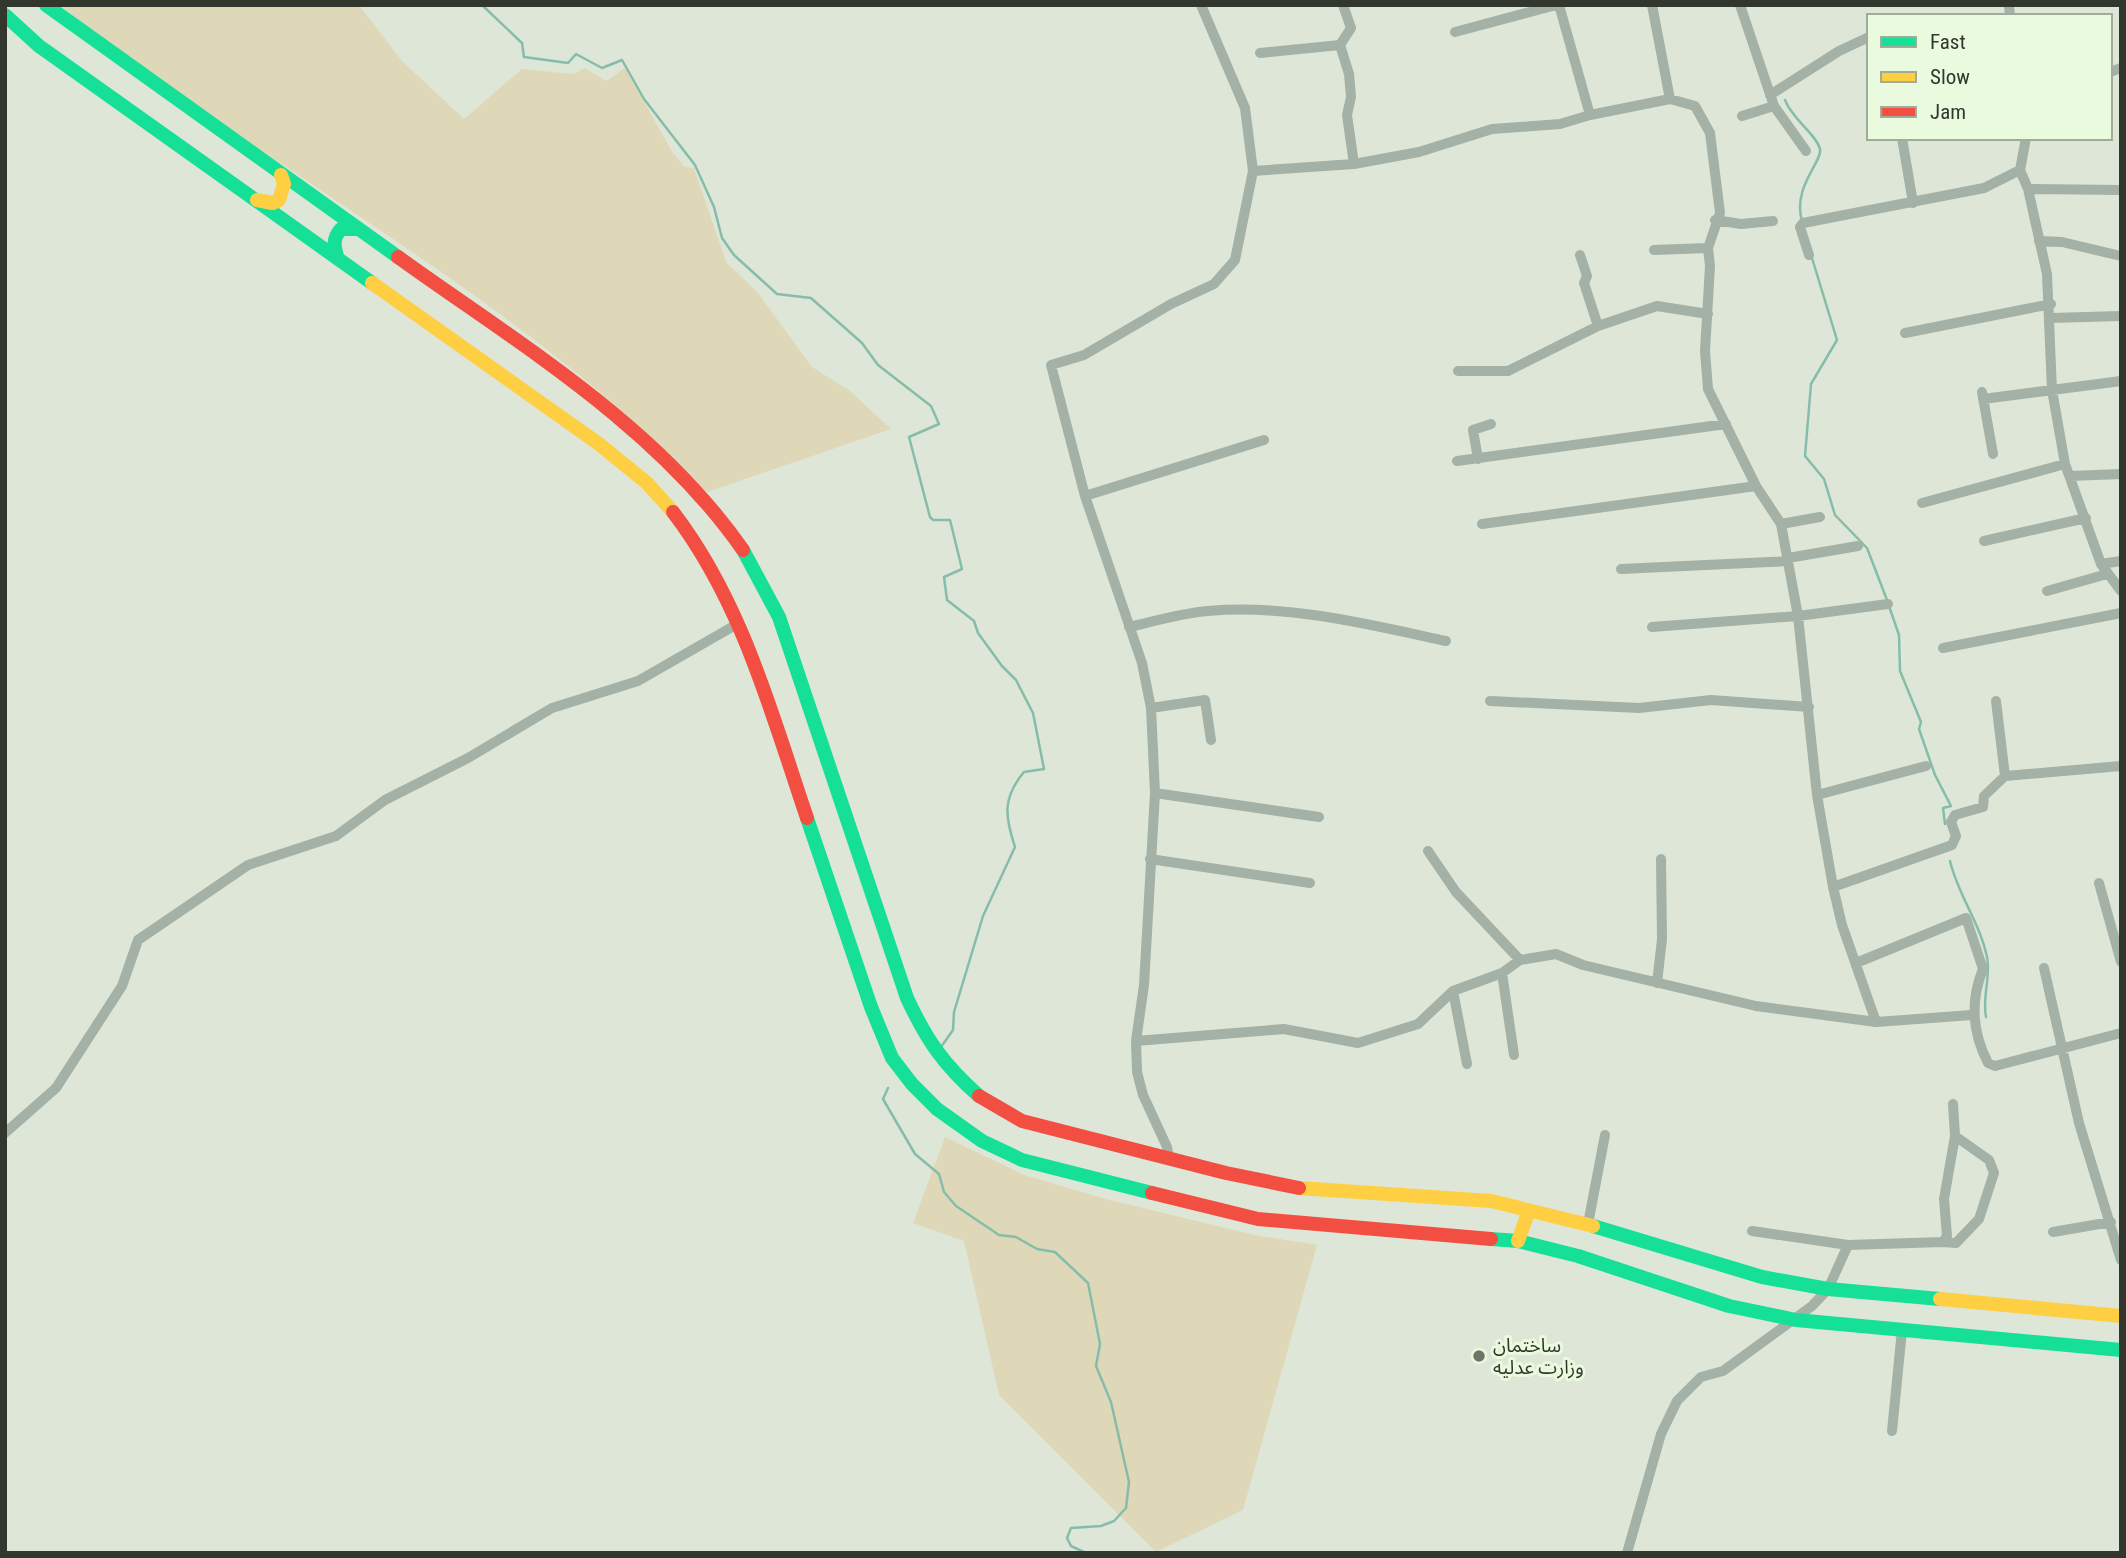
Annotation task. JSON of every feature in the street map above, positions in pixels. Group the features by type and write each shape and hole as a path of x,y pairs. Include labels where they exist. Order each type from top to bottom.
{"street":[{"path":"47,5 610,409 704,499 743,550 779,617 907,998 925,1037 949,1070 981,1098 1022,1121 1168,1158 1306,1189 1491,1202 1588,1224 1762,1277 1828,1289 2121,1317"},
{"path":"1168,1158 1167,1147 1143,1095 1137,1072 1136,1041 1144,985 1155,793 1151,708 1142,663 1085,496 1051,365 1084,355 1148,317 1214,284 1235,260 1253,171 1245,108 1201,5"},
{"path":"1260,53 1340,45 1352,28 1343,5"},
{"path":"1455,32 1556,5 1590,115"},
{"path":"1652,5 1670,99"},
{"path":"1740,5 1774,106 1806,151"},
{"path":"5,15 39,46 598,444 652,488 695,542 731,601 879,1031 892,1058 937,1109 982,1142 1022,1160 1258,1219 1518,1241 1578,1256 1730,1306 1796,1320 2121,1350"},
{"path":"1770,95 1839,51 1867,38"},
{"path":"1340,45 1349,74 1351,97 1347,115 1354,164"},
{"path":"1253,171 1354,164 1419,152 1492,129 1560,124 1590,115 1670,99 1695,106 1710,133 1720,213 1708,248 1705,351 1708,389 1756,486 1781,524 1798,616 1817,795 1833,887 1876,1022"},
{"path":"1742,116 1774,106"},
{"path":"1902,140 1913,203"},
{"path":"2025,140 2020,170 2028,189 2051,304 2052,390 2066,464 2101,564 2121,591"},
{"path":"1809,255 1800,227 1803,223 1984,188 2020,170"},
{"path":"255,200 273,203 279,200 285,184 281,175"},
{"path":"2028,189 2121,190"},
{"path":"1716,219 1741,224 1773,221"},
{"path":"338,259 333,248 336,234 348,228 359,230"},
{"path":"2039,241 2062,242 2121,256"},
{"path":"1654,250 1708,248"},
{"path":"1580,255 1587,276 1584,284 1598,326"},
{"path":"1905,333 2051,304"},
{"path":"1458,371 1508,371 1598,326 1660,306 1708,314"},
{"path":"2051,318 2121,316"},
{"path":"1993,454 1983,395 2121,381"},
{"path":"1478,458 1473,430 1491,424"},
{"path":"1457,461 1726,424"},
{"path":"1085,496 1264,440"},
{"path":"1922,503 2066,464"},
{"path":"2070,476 2121,474"},
{"path":"1482,524 1756,486"},
{"path":"1781,524 1820,517"},
{"path":"1984,541 2087,518"},
{"path":"1621,569 1788,560 1858,546"},
{"path":"2101,564 2121,561"},
{"path":"2047,591 2107,574"},
{"path":"1651,626 1798,616 1888,604"},
{"path":"1129,626 1205,611 1234,609 1361,620 1446,641"},
{"path":"1942,648 2121,612"},
{"path":"5,1133 56,1088 122,986 138,940 248,865 336,835 386,800 468,758 552,708 638,681 739,623"},
{"path":"1151,708 1205,699 1211,740"},
{"path":"1490,701 1639,708 1711,700 1809,706"},
{"path":"1996,701 2005,776"},
{"path":"1817,795 1926,765"},
{"path":"1833,887 1952,845 1956,836 1951,822 1955,815 1983,807 1984,796 2005,776 2121,766"},
{"path":"1155,793 1319,817"},
{"path":"1428,851 1456,892 1520,960"},
{"path":"1150,859 1310,883"},
{"path":"1657,983 1662,939 1661,859"},
{"path":"2098,883 2121,962"},
{"path":"1856,963 1966,918 1983,969 1972,1015 1985,1058 1995,1066 2063,1051 2121,1033"},
{"path":"1136,1041 1284,1030 1358,1043 1418,1024 1453,991 1502,973 1520,960 1556,954 1583,965 1756,1006 1876,1022 1972,1015"},
{"path":"2044,968 2079,1124 2121,1260"},
{"path":"1502,973 1514,1055"},
{"path":"1453,991 1467,1064"},
{"path":"1943,1242 1947,1236 1944,1199 1955,1136 1953,1104"},
{"path":"1588,1224 1605,1135"},
{"path":"1752,1231 1848,1245 1956,1243 1979,1219 1994,1173 1989,1160 1955,1136"},
{"path":"1518,1241 1529,1210"},
{"path":"2053,1232 2111,1222"},
{"path":"1627,1553 1661,1434 1677,1401 1701,1377 1723,1371 1796,1320 1828,1289 1848,1245"},
{"path":"1892,1431 1902,1330"}],"shaded area":[{"path":"60,5 359,5 402,61 464,119 522,69 573,74 585,68 606,81 625,68 673,153 685,167 694,168 726,262 758,293 812,367 850,391 891,429 707,492 634,421 556,357 475,296 224,125"},
{"path":"945,1137 1024,1175 1106,1199 1254,1235 1317,1245 1243,1510 1156,1552 999,1395 964,1241 913,1223"}],"waterway":[{"path":"482,5 522,43 524,57 568,63 576,54 602,68 622,60 644,99 695,165 714,207 722,238 734,255 777,294 811,298 862,343 878,365 931,406 939,424 909,437 930,517 933,520 950,520 962,569 944,577 947,600 974,621 978,633 1016,680 1033,713 1044,769 1024,772 1012,790 1008,817 1015,847 983,916 954,1012 953,1030 941,1047"},
{"path":"1785,100 1820,149 1801,197 1802,221"},
{"path":"1812,258 1837,340 1811,384 1805,456 1824,479 1835,515 1867,548 1887,600"},
{"path":"1889,606 1899,635 1900,671 1921,722 1919,729 1935,775 1951,806 1943,808 1945,824"},
{"path":"1950,861 1987,957 1986,1017"},
{"path":"888,1088 883,1099 915,1154 939,1174 944,1192 956,1206 999,1235 1016,1237 1037,1249 1055,1252 1088,1283 1100,1344 1096,1366 1111,1402 1129,1482 1126,1508 1114,1521 1101,1526 1071,1528 1067,1538 1071,1546 1086,1553"}],"traffic: fast":[{"path":"46,5 398,257"},
{"path":"5,15 39,46 372,283"},
{"path":"338,259 336,236 341,229 357,229"},
{"path":"743,550 779,617 907,998 937,1052 979,1096"},
{"path":"807,818 871,1007 892,1058 912,1084 937,1109 982,1141 1022,1160 1152,1193"},
{"path":"1593,1226 1762,1277 1828,1289 1940,1299"},
{"path":"1491,1239 1518,1241 1578,1256 1729,1306 1796,1320 2121,1350"}],"traffic: slow":[{"path":"257,200 273,203 279,200 284,184 281,175"},
{"path":"372,283 599,444 647,483 673,512"},
{"path":"1299,1188 1491,1201 1593,1226"},
{"path":"1518,1241 1529,1210"},
{"path":"1940,1299 2121,1316"}],"traffic: jam":[{"path":"398,257 537,355 628,425 708,505 743,550"},
{"path":"673,512 697,547 736,620 767,698 807,818"},
{"path":"979,1096 1022,1121 1226,1173 1299,1188"},
{"path":"1152,1193 1258,1219 1491,1239"}],"place":[{"name":"ساختمان وزارت عدلیه","path":"1479,1356"}]}
